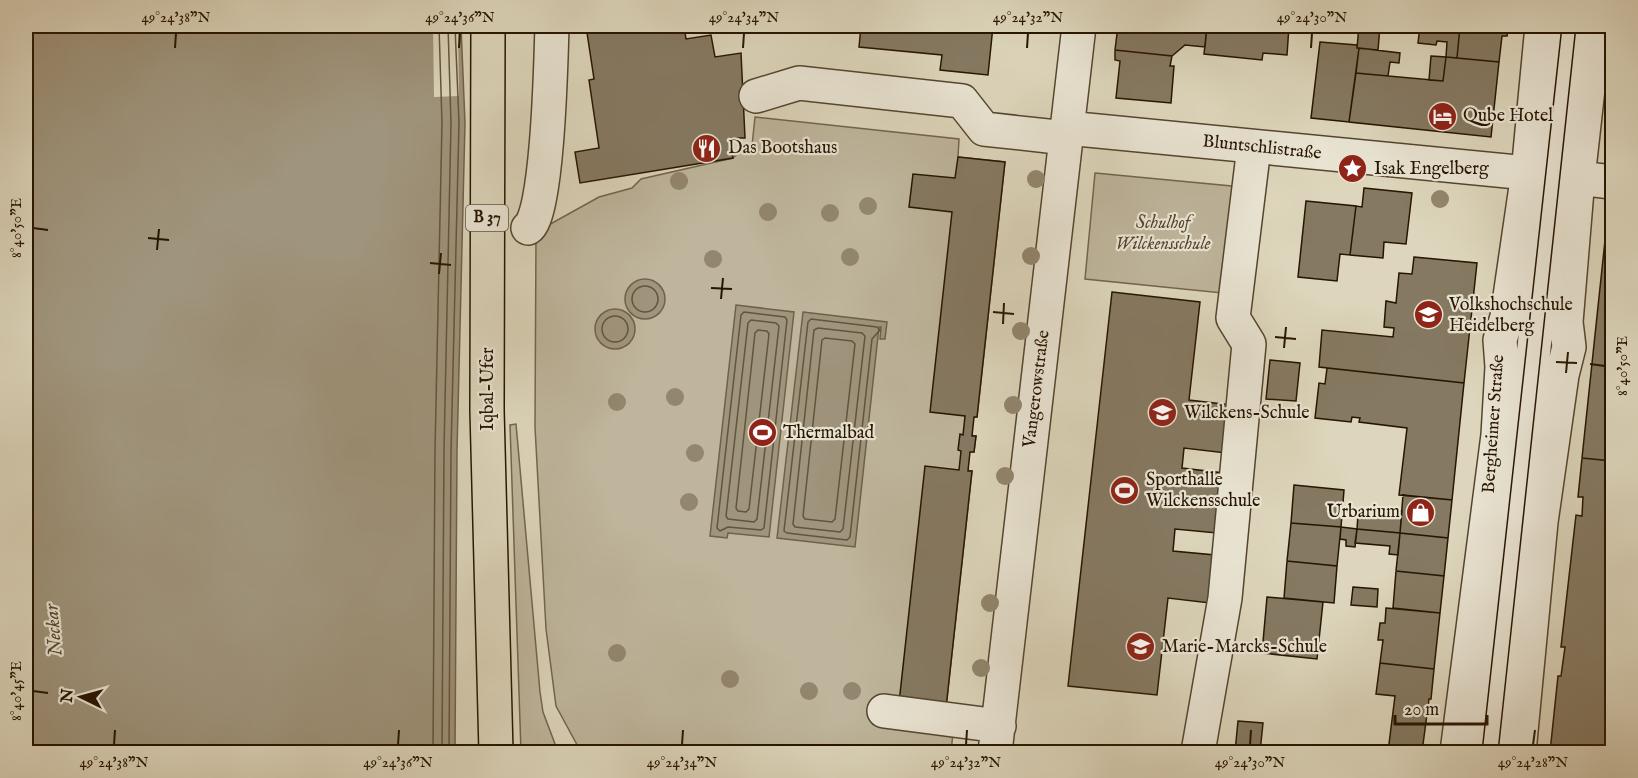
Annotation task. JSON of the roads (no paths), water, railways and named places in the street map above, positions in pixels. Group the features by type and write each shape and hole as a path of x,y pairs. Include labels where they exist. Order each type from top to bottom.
{"main road":[{"name":"Iqbal-Ufer","path":"488,26 487,410 496,753"}],"street":[{"path":"528,228 534,224 546,151 552,26"},
{"name":"Vangerowstraße","path":"997,739 1079,26"},
{"name":"Bergheimer Straße","path":"1457,753 1498,435 1502,367 1500,340 1507,317 1528,173 1542,26"},
{"path":"1490,753 1569,26"},
{"path":"1519,753 1542,511 1562,375 1569,347 1566,322 1594,26"},
{"name":"Bluntschlistraße","path":"756,96 799,83 962,101 984,129 1254,147 1528,173"},
{"path":"1198,753 1225,598 1244,401 1249,344 1233,318 1254,147"},
{"path":"1578,178 1612,182"},
{"path":"884,711 997,739"}],"water":[{"name":"Neckar","path":"26,26 461,26 465,123 457,451 455,752 26,752"},
{"path":"645,279 659,285 665,299 659,313 645,319 631,313 625,299 631,285"},
{"path":"736,305 794,312 769,537 728,533 727,538 710,536"},
{"path":"615,309 629,315 635,329 629,343 615,349 601,343 595,329 601,315"},
{"path":"803,312 887,322 885,339 880,339 881,327 879,327 855,547 777,538"}],"tram line":[{"path":"1482,752 1562,26"},
{"path":"1498,752 1576,26"}],"place":[{"name":"Qube Hotel","path":"1442,116"},
{"name":"Das Bootshaus","path":"707,148"},
{"name":"Isak Engelberg","path":"1353,169"},
{"name":"Volkshochschule Heidelberg","path":"1428,315"},
{"name":"Wilckens-Schule","path":"1163,413"},
{"name":"Thermalbad","path":"762,433"},
{"name":"Sporthalle Wilckensschule","path":"1125,490"},
{"name":"Urbarium","path":"1421,512"},
{"name":"Marie-Marcks-Schule","path":"1141,647"}],"park label":[{"name":"Schulhof Wilckensschule","path":"1163,233"}]}
